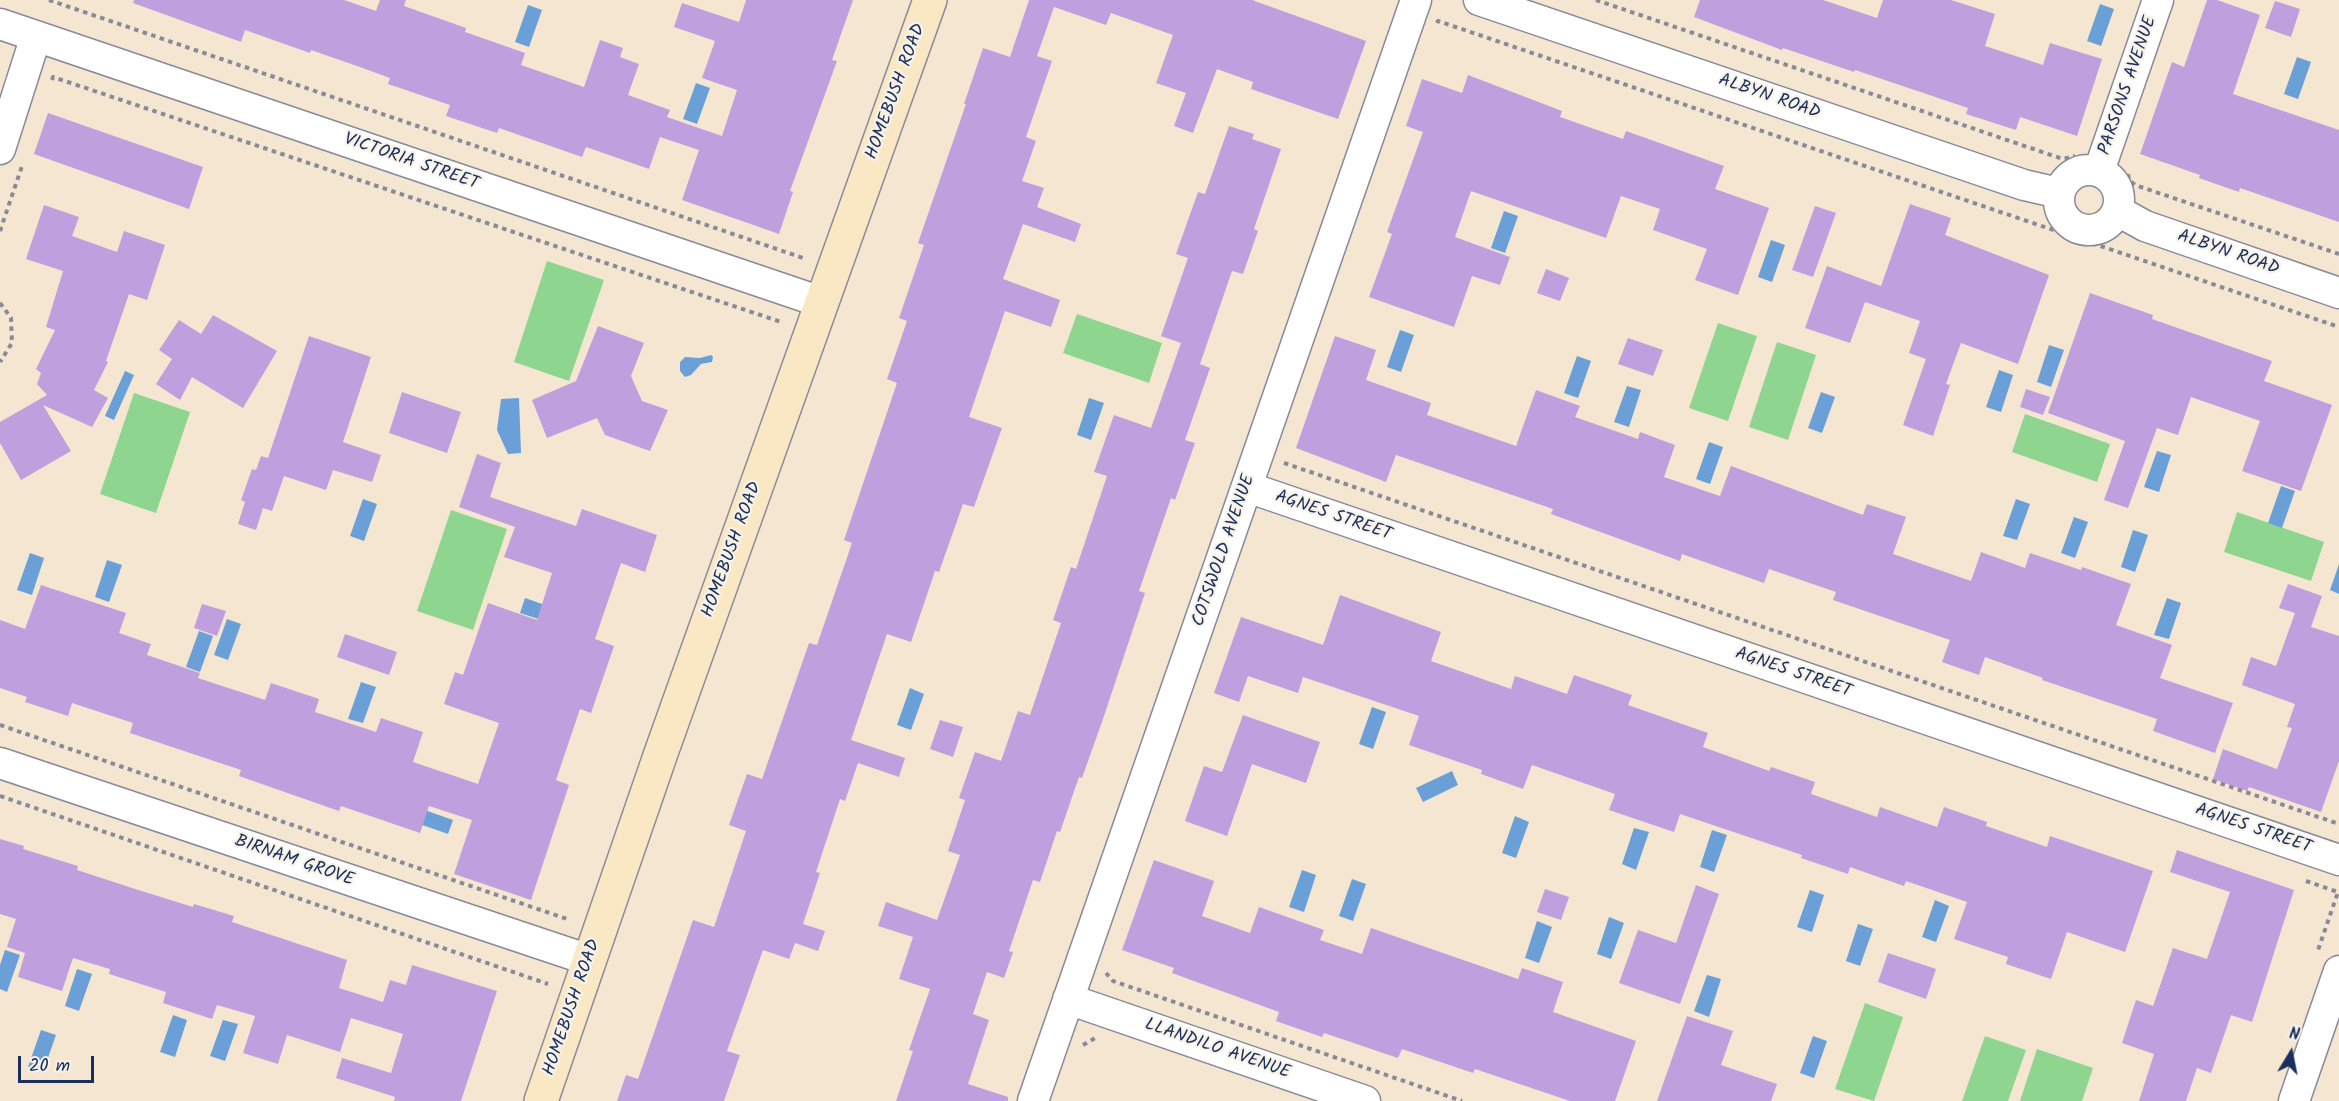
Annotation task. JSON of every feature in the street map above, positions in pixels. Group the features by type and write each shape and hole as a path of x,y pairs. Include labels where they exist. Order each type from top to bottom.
{"main road":[{"name":"HOMEBUSH ROAD","path":"541,1101 821,302 930,0"}],"street":[{"name":"COTSWOLD AVENUE","path":"1033,1101 1416,0"},
{"name":"ALBYN ROAD","path":"1479,0 2013,181 2060,193"},
{"name":"PARSONS AVENUE","path":"2101,166 2158,0"},
{"name":"VICTORIA STREET","path":"0,24 821,302"},
{"path":"11,157 36,36"},
{"path":"2101,166 2115,183 2119,192 2118,211 2106,226 2086,231 2076,228 2061,213 2060,193 2068,179 2075,174 2101,166"},
{"name":"ALBYN ROAD","path":"2118,211 2145,226 2339,293"},
{"name":"AGNES STREET","path":"1247,487 2339,860"},
{"name":"BIRNAM GROVE","path":"0,763 589,960"},
{"path":"2294,1101 2327,965"},
{"name":"LLANDILO AVENUE","path":"1068,999 1365,1101"}],"path":[{"path":"48,0 803,258"},
{"path":"1596,0 2063,159 2101,166 2135,185 2339,254"},
{"path":"1434,32 1438,21 2339,327"},
{"path":"49,88 52,77 781,322"},
{"path":"0,231 11,157"},
{"path":"0,303 11,318 12,343 0,362"},
{"path":"1287,452 1283,463 2339,824"},
{"path":"0,725 570,920"},
{"path":"0,796 548,984"},
{"path":"2298,878 2338,892 2327,965"},
{"path":"1106,969 1106,975 1113,981 1462,1101"}],"green space":[{"path":"547,261 604,280 569,381 514,362"},
{"path":"1077,314 1162,343 1149,383 1063,353"},
{"path":"1718,323 1757,336 1728,421 1689,408"},
{"path":"1777,342 1816,355 1788,440 1749,427"},
{"path":"134,393 190,412 156,513 100,494"},
{"path":"2025,414 2110,444 2097,482 2012,452"},
{"path":"451,510 507,529 473,630 417,611"},
{"path":"2237,512 2324,542 2311,581 2224,552"},
{"path":"1865,1003 1903,1017 1874,1101 1835,1089"},
{"path":"1985,1036 2026,1050 2008,1101 1962,1101"},
{"path":"2037,1049 2093,1068 2082,1101 2020,1101"}],"water":[{"path":"2100,4 2114,9 2101,46 2087,41"},
{"path":"528,5 542,10 529,47 515,42"},
{"path":"2297,57 2311,62 2298,99 2284,94"},
{"path":"696,83 710,88 697,124 683,119"},
{"path":"1504,211 1518,216 1505,253 1491,248"},
{"path":"1771,240 1785,245 1772,282 1758,277"},
{"path":"1400,330 1414,335 1401,372 1387,367"},
{"path":"2049,345 2064,350 2051,387 2037,382"},
{"path":"711,355 712,362 701,364 691,375 685,377 680,371 680,362 685,357 700,358"},
{"path":"1577,356 1591,361 1578,398 1564,393"},
{"path":"1999,370 2013,375 2001,412 1986,407"},
{"path":"125,371 134,375 114,420 105,416"},
{"path":"1627,386 1641,390 1629,427 1614,422"},
{"path":"1821,392 1835,397 1822,433 1808,428"},
{"path":"519,398 521,453 508,454 497,430 501,399"},
{"path":"1089,398 1104,403 1091,440 1077,435"},
{"path":"1709,442 1723,447 1710,484 1696,479"},
{"path":"2157,451 2171,455 2159,492 2144,487"},
{"path":"2281,486 2295,491 2282,528 2268,523"},
{"path":"363,499 377,504 364,541 350,536"},
{"path":"2016,499 2030,504 2017,540 2003,536"},
{"path":"2074,517 2088,522 2075,558 2061,553"},
{"path":"2133,530 2148,535 2135,572 2121,567"},
{"path":"30,553 44,558 32,595 17,590"},
{"path":"107,560 122,565 109,602 95,597"},
{"path":"2339,564 2339,594 2330,590"},
{"path":"525,598 562,611 557,625 520,613"},
{"path":"2167,598 2181,603 2169,639 2154,635"},
{"path":"227,619 241,624 228,660 214,655"},
{"path":"199,631 213,636 200,672 186,667"},
{"path":"361,682 376,687 363,723 348,719"},
{"path":"910,688 924,694 911,730 897,725"},
{"path":"1372,707 1386,712 1373,749 1359,744"},
{"path":"1452,771 1458,785 1423,802 1416,788"},
{"path":"416,807 453,820 448,834 411,821"},
{"path":"1515,816 1529,822 1516,858 1502,853"},
{"path":"1634,828 1649,832 1636,870 1622,864"},
{"path":"1712,830 1727,835 1714,872 1700,867"},
{"path":"1302,870 1316,875 1304,912 1289,907"},
{"path":"1352,879 1366,884 1353,921 1339,916"},
{"path":"1810,890 1824,895 1812,932 1797,927"},
{"path":"1935,900 1949,906 1936,942 1922,937"},
{"path":"1609,917 1624,923 1611,959 1597,954"},
{"path":"1537,921 1552,927 1539,963 1525,958"},
{"path":"1858,924 1873,929 1860,966 1846,961"},
{"path":"5,950 20,955 7,992 0,989 0,965"},
{"path":"77,969 92,974 79,1011 65,1006"},
{"path":"1707,975 1721,979 1709,1017 1694,1011"},
{"path":"173,1015 187,1020 175,1057 160,1052"},
{"path":"223,1020 238,1024 225,1061 210,1056"},
{"path":"41,1030 56,1035 43,1072 28,1067"},
{"path":"1813,1036 1827,1041 1814,1078 1800,1073"}],"building":[{"path":"134,0 344,0 376,11 380,0 406,0 404,6 466,28 465,32 525,53 521,65 584,87 600,40 623,48 620,57 639,64 628,95 670,110 667,117 722,136 737,90 702,78 715,41 674,27 682,3 739,22 746,0 853,0 832,60 837,61 790,191 793,192 779,234 682,200 699,150 660,137 649,169 586,147 582,157 499,128 497,133 446,116 450,105 388,84 390,78 357,66 311,50 310,53 245,30 241,42 133,3"},
{"path":"1029,0 1252,0 1366,41 1338,119 1251,89 1253,82 1217,69 1193,133 1174,126 1186,93 1156,83 1173,35 1111,13 1106,25 1054,7 1037,56 1052,61 1026,137 1036,141 1022,181 1044,188 1037,207 1081,224 1075,242 1023,224 1003,279 1060,300 1051,327 1005,311 969,417 1002,428 974,507 963,504 939,572 935,571 911,642 887,634 851,740 905,758 899,777 858,763 845,801 840,799 816,872 820,873 803,924 825,931 818,951 795,943 789,959 763,950 727,1051 740,1055 724,1101 617,1101 626,1075 638,1079 693,920 714,927 746,831 729,825 747,774 762,779 809,643 817,645 852,543 844,540 897,383 887,379 907,321 899,318 924,245 918,243 983,48 1010,57"},
{"path":"1700,0 1823,0 1877,18 1883,0 1951,0 1995,14 1985,46 2043,65 2050,43 2102,59 2077,136 2020,117 2016,130 1966,114 1968,108 1855,70 1854,72 1783,48 1782,50 1694,17"},
{"path":"2207,0 2217,0 2260,15 2233,94 2339,130 2339,222 2240,188 2239,192 2199,178 2200,175 2140,154 2172,62 2184,67"},
{"path":"2275,1 2300,9 2291,37 2265,28"},
{"path":"1468,75 1562,111 1560,117 1623,139 1626,131 1724,166 1715,189 1769,208 1738,295 1695,280 1707,249 1653,230 1660,209 1621,196 1606,238 1471,191 1455,237 1510,257 1500,285 1472,276 1454,327 1369,297 1392,234 1387,232 1423,132 1406,126 1422,79 1462,93"},
{"path":"48,113 203,167 189,209 34,154"},
{"path":"1229,126 1254,134 1252,139 1281,149 1254,229 1258,231 1243,274 1232,271 1200,364 1210,368 1185,440 1195,443 1175,500 1171,498 1139,591 1145,593 1082,778 1079,777 1060,832 1057,831 1040,882 1033,880 1009,951 1013,952 1004,978 987,972 973,1014 989,1020 968,1084 1008,1097 1008,1101 896,1101 913,1051 909,1050 930,989 899,979 913,937 878,926 886,902 937,920 960,855 948,851 965,800 959,798 975,752 1001,761 1018,711 1030,715 1061,623 1053,620 1071,567 1076,569 1107,476 1094,472 1114,415 1151,428 1181,343 1161,336 1188,258 1176,254 1198,192 1205,194"},
{"path":"1910,204 1951,218 1945,235 2049,275 2018,364 1961,343 1946,384 1950,385 1933,436 1903,425 1926,359 1909,353 1920,321 1865,302 1850,343 1805,328 1827,266 1881,286"},
{"path":"44,205 79,217 72,236 117,252 124,231 165,245 147,300 129,294 106,361 108,362 94,390 108,398 92,427 43,405 71,451 21,480 0,443 0,422 47,395 37,384 41,373 36,369 55,330 46,327 63,271 26,259"},
{"path":"1815,206 1836,213 1813,277 1792,270"},
{"path":"1546,269 1569,278 1560,301 1537,293"},
{"path":"2090,293 2153,315 2152,319 2272,361 2264,381 2332,405 2301,491 2242,471 2260,421 2191,397 2178,435 2157,428 2128,508 2104,500 2125,441 2048,413"},
{"path":"213,315 277,351 243,408 192,377 180,400 156,384 172,359 159,350 179,320 201,334"},
{"path":"598,326 644,343 631,376 642,401 668,410 650,451 605,435 597,418 547,438 532,400 576,381"},
{"path":"309,336 371,357 343,442 381,455 372,482 333,470 326,490 284,476 272,511 263,508 256,530 238,524 245,502 241,500 252,469 256,470 261,456 268,458"},
{"path":"1335,336 1376,350 1366,380 1431,403 1427,415 1516,446 1536,390 1580,406 1575,417 1638,439 1640,432 1675,445 1664,477 1720,496 1731,466 1863,515 1867,504 1906,517 1893,554 1971,581 1981,552 2025,568 2030,553 2081,570 2082,567 2131,584 2116,625 2172,645 2160,678 2233,703 2215,753 2153,731 2157,719 2042,680 2043,678 1985,657 1979,675 1942,662 1950,640 1833,600 1836,592 1769,569 1764,583 1682,554 1680,561 1551,514 1553,509 1396,455 1386,482 1296,448"},
{"path":"1628,338 1663,350 1653,376 1618,364"},
{"path":"2026,389 2050,397 2043,415 2020,407"},
{"path":"402,392 461,412 447,453 389,433"},
{"path":"477,454 501,463 490,497 576,526 582,509 657,535 645,572 621,563 595,639 614,646 591,713 580,709 556,780 569,785 531,900 454,874 472,820 429,806 420,833 341,806 339,811 239,776 241,770 130,733 133,723 72,703 68,716 25,702 27,697 0,688 0,620 25,629 41,585 126,613 119,633 151,644 147,655 200,673 198,678 265,700 271,683 319,699 315,712 376,732 381,718 423,732 413,762 478,784 499,723 444,704 455,672 463,675 488,603 537,620 552,573 504,557 515,527 459,507"},
{"path":"2288,584 2322,596 2311,627 2339,636 2339,761 2321,812 2249,787 2247,791 2213,779 2223,749 2277,769 2292,728 2287,727 2295,704 2242,685 2251,657 2276,666 2295,613 2279,608"},
{"path":"1340,595 1441,632 1431,661 1511,689 1515,676 1567,694 1574,675 1632,695 1628,705 1708,733 1703,747 1769,771 1771,767 1815,782 1811,794 1877,817 1880,807 1937,827 1944,807 1987,822 1986,826 2047,847 2050,836 2153,871 2125,952 2067,932 2051,979 2006,964 2008,957 1954,939 1967,902 1906,881 1904,886 1850,867 1848,874 1801,858 1802,855 1680,814 1674,832 1609,810 1615,794 1532,765 1523,789 1481,774 1482,770 1409,745 1419,716 1303,677 1298,693 1248,676 1239,702 1214,693 1241,617 1323,645"},
{"path":"202,604 226,611 217,636 194,628"},
{"path":"345,634 397,652 389,675 337,657"},
{"path":"1243,715 1320,742 1306,783 1252,764 1227,836 1185,821 1204,766 1222,772"},
{"path":"940,720 963,727 953,757 930,749"},
{"path":"0,839 24,846 23,849 78,866 77,870 193,907 194,904 234,916 232,922 347,960 339,988 383,1002 390,980 406,985 412,965 497,991 461,1101 394,1101 395,1097 336,1078 342,1058 391,1073 403,1034 351,1018 340,1052 287,1035 278,1064 243,1053 255,1016 217,1005 212,1019 163,1003 166,992 109,974 110,969 73,958 62,991 18,977 25,953 7,947 16,919 0,914"},
{"path":"2177,850 2294,890 2252,1022 2231,1015 2211,1073 2197,1068 2186,1101 2139,1101 2154,1054 2122,1043 2136,1000 2153,1006 2173,948 2207,959 2230,892 2170,872"},
{"path":"1154,860 1214,881 1202,916 1250,933 1259,907 1324,930 1320,940 1362,954 1371,928 1518,979 1522,968 1563,982 1553,1012 1636,1041 1615,1101 1570,1101 1475,1069 1473,1073 1402,1049 1398,1058 1324,1033 1322,1037 1276,1021 1279,1012 1172,973 1174,968 1122,950"},
{"path":"1696,885 1719,894 1680,1004 1619,983 1638,930 1676,943"},
{"path":"1545,889 1569,897 1561,920 1537,912"},
{"path":"1888,953 1936,969 1926,999 1878,982"},
{"path":"1687,1016 1733,1031 1721,1065 1777,1084 1771,1101 1657,1101"}]}
